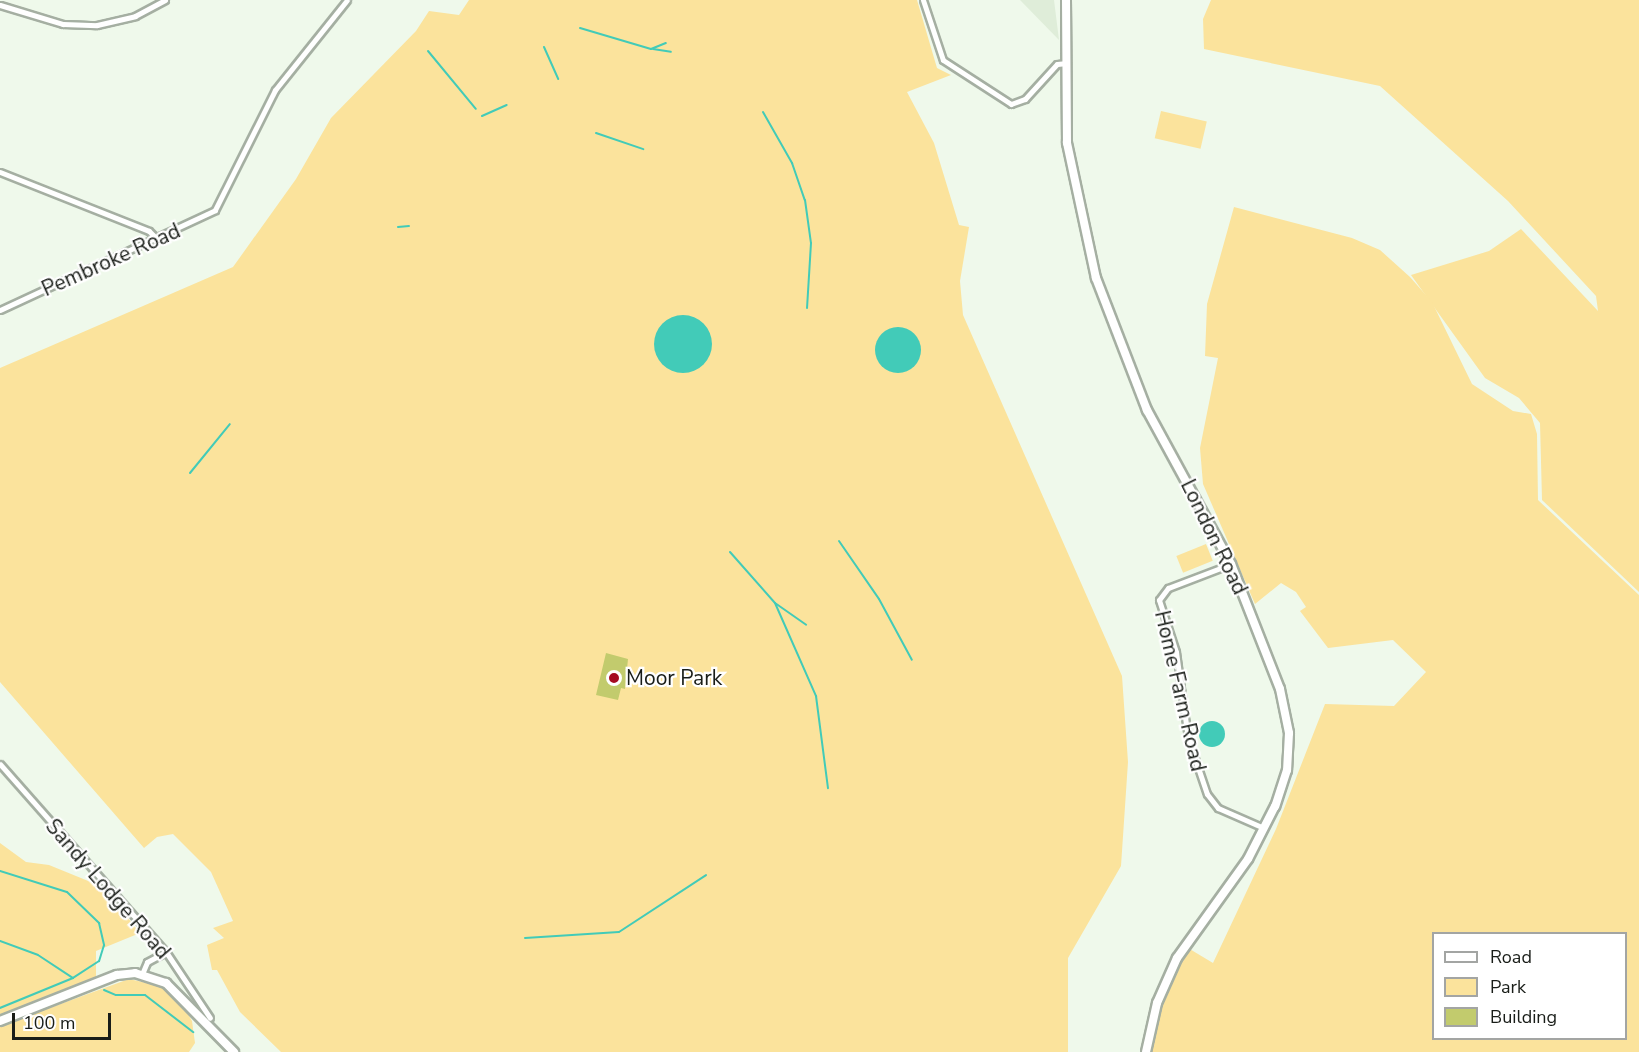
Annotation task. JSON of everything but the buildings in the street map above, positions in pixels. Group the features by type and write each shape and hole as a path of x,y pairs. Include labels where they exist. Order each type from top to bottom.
{"main road":[{"name":"London Road","path":"1066,0 1067,143 1096,279 1147,410 1231,564 1288,722 1287,771 1265,829 1177,958 1157,1003 1146,1052"},
{"path":"0,1021 117,975 142,974 172,988 234,1052"}],"street":[{"path":"0,5 63,24 97,25 135,16 165,0"},
{"name":"Pembroke Road","path":"0,310 205,218 219,205 274,90 347,0"},
{"path":"923,0 943,60 1011,104 1025,99 1055,65 1067,63"},
{"path":"0,172 149,231 157,239"},
{"name":"Home Farm Road","path":"1231,564 1168,588 1159,600 1176,652 1188,738 1207,794 1218,808 1265,829"},
{"name":"Sandy Lodge Road","path":"0,764 166,952 210,1018"},
{"path":"142,974 147,962 166,952"}],"shaded area":[{"path":"1020,0 1054,0 1059,40"}],"green space":[{"path":"469,0 917,0 937,68 951,75 907,92 934,143 959,225 969,227 960,281 963,315 1122,676 1128,762 1121,866 1068,958 1068,1052 281,1052 240,1012 217,970 212,970 207,945 224,938 213,928 233,921 211,872 173,834 157,837 144,848 0,682 0,368 233,267 296,179 331,118 416,31 429,11 459,15"},
{"path":"1211,0 1639,0 1639,592 1542,500 1540,423 1519,398 1485,378 1411,275 1489,251 1521,229 1598,311 1596,296 1508,201 1380,86 1204,49 1203,19"},
{"path":"1161,111 1207,122 1200,149 1155,138"},
{"path":"1234,207 1352,238 1380,250 1410,277 1432,302 1472,384 1513,411 1531,414 1537,434 1538,500 1639,595 1639,1052 1151,1052 1159,1011 1188,948 1213,963 1276,829 1325,704 1394,706 1426,672 1393,640 1328,648 1300,611 1306,607 1296,592 1281,583 1255,604 1203,484 1200,448 1218,358 1205,356 1207,304"},
{"path":"1206,544 1213,561 1183,573 1176,556"},
{"path":"0,843 26,862 49,865 103,887 140,933 96,951 96,983 0,1021"},
{"path":"129,979 160,986 183,1005 192,1021 195,1043 189,1052 0,1052 0,1026"}],"water":[{"path":"683,315 694,317 707,328 712,344 710,355 699,368 683,373 672,371 659,360 654,344 656,333 667,320"},
{"path":"898,327 907,328 914,334 920,341 920,359 914,366 907,372 898,373 889,372 882,366 876,359 875,350 876,341 882,334 889,328"},
{"path":"1212,721 1221,725 1225,734 1221,743 1212,747 1203,743 1199,734 1203,725"}],"waterway":[{"path":"580,28 651,49 666,43"},
{"path":"544,47 558,79"},
{"path":"653,49 671,52"},
{"path":"428,51 476,109"},
{"path":"482,116 507,105"},
{"path":"763,112 792,163 805,200 811,243 807,308"},
{"path":"596,133 643,149"},
{"path":"398,227 409,226"},
{"path":"190,473 230,424"},
{"path":"839,541 879,599 912,660"},
{"path":"730,552 775,603 806,625"},
{"path":"775,603 816,696 828,788"},
{"path":"0,871 67,892 99,923 104,945 99,961 73,978"},
{"path":"525,938 619,932 706,875"},
{"path":"0,941 38,955 73,978 0,1008"},
{"path":"104,990 116,995 145,995 193,1032"}],"place":[{"name":"Moor Park","path":"614,678"}]}
